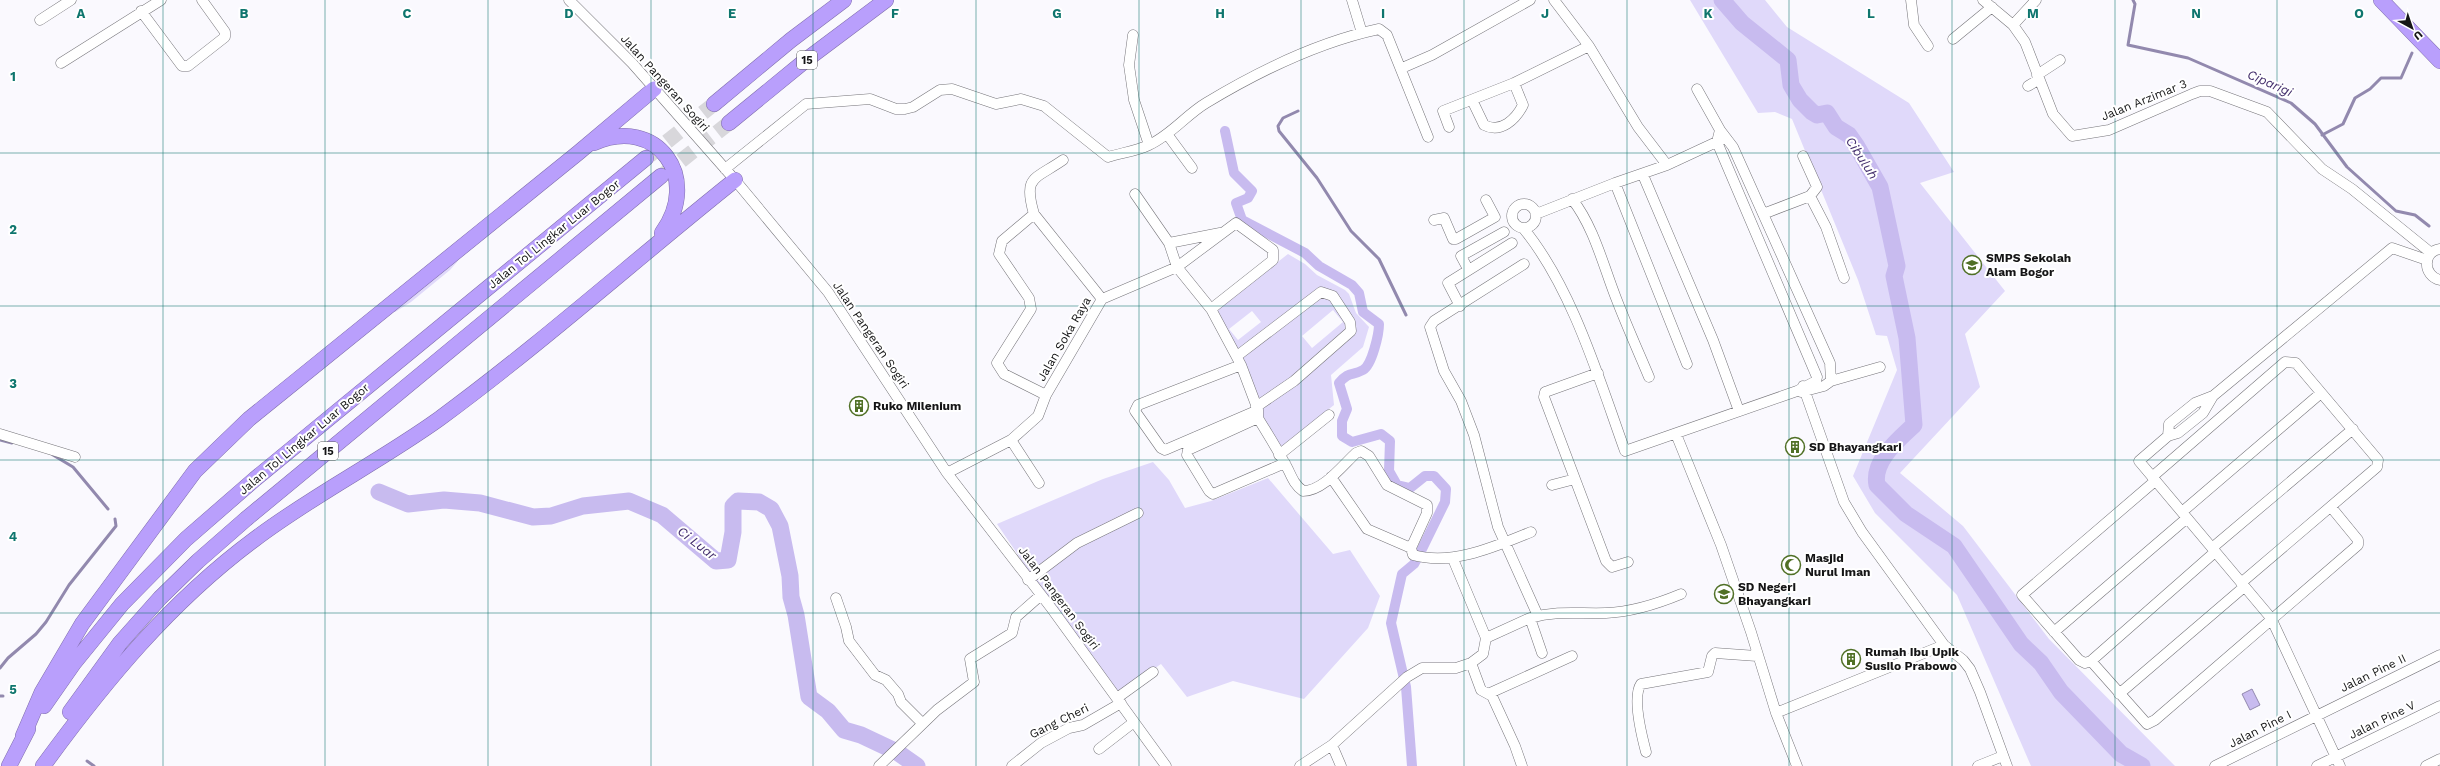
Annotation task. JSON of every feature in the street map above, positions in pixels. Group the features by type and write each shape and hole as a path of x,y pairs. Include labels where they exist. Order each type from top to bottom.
{"highway":[{"name":"15","path":"714,104 791,40 844,0"},
{"name":"15","path":"729,122 806,60 886,0"},
{"path":"2381,0 2440,61"},
{"path":"23,736 42,692 82,624 195,471 249,419 578,153 654,89"},
{"path":"578,153 595,143 611,137 627,136 643,140 657,147 668,158 678,188 677,206 670,222 653,245"},
{"name":"Jalan Tol Lingkar Luar Bogor","path":"9,766 23,736 74,663 122,604 186,539 255,479 646,158"},
{"path":"43,766 89,703 131,653 174,606 206,578 303,504 437,420 496,376 653,245 730,174"},
{"name":"Jalan Tol Lingkar Luar Bogor","path":"37,766 56,734 120,643 198,561 246,519 662,176"}],"street":[{"path":"40,20 71,0"},
{"path":"61,63 140,11 161,0"},
{"path":"140,11 182,66 188,66 225,37 225,32 202,0"},
{"name":"Jalan Pangeran Sogiri","path":"569,0 654,89 730,174 828,292 947,473 1041,595 1166,766"},
{"path":"1352,0 1362,33"},
{"path":"1402,68 1432,55 1530,0"},
{"path":"1554,0 1589,46 1638,127 1667,165"},
{"path":"1911,0 1914,25 1928,46"},
{"name":"Jalan Arzimar 3","path":"1983,0 2012,25 2025,42 2037,78 2053,114 2072,136 2109,130 2200,91 2210,91 2267,112 2322,169 2352,189 2433,254"},
{"path":"2012,25 2036,0"},
{"path":"1953,39 1992,7"},
{"path":"730,174 806,104 870,99 896,109 905,109 913,107 940,90 952,88 996,104 1021,99 1044,106 1108,157 1149,145 1167,134 1206,103 1298,55 1362,33 1379,29 1387,35 1402,68 1428,137"},
{"path":"1133,35 1129,65 1134,100 1149,145"},
{"path":"1449,127 1443,111 1514,83 1589,46"},
{"path":"2028,86 2060,60"},
{"path":"1472,100 1484,125 1501,127 1517,118 1523,104 1514,83"},
{"path":"1697,89 1720,130 1728,138 1763,214 1830,363 1831,381"},
{"path":"1720,130 1717,142 1815,371 1817,380 1802,390"},
{"path":"1167,134 1192,168"},
{"path":"1536,214 1615,183 1643,175 1728,138"},
{"path":"1763,214 1810,196 1817,187 1803,156"},
{"path":"1063,160 1030,182 1028,191 1034,214 1102,299"},
{"path":"1643,175 1712,340 1739,410"},
{"path":"1615,183 1687,364"},
{"path":"1135,194 1169,243 1177,267 1211,309 1239,360 1257,412 1290,476 1303,491 1313,490 1331,477 1356,452 1363,451 1369,456 1386,485 1427,505 1426,513 1412,552"},
{"path":"1810,196 1826,227 1844,278"},
{"path":"1572,199 1578,207 1601,254 1616,298 1649,377"},
{"path":"1434,220 1444,218 1453,239 1460,237 1495,217 1486,200"},
{"path":"1523,228 1533,224 1536,214 1535,210 1528,204 1519,204 1515,207 1512,211 1512,220 1515,224 1523,228 1545,257 1598,373 1625,451 1676,434 1739,410 1802,390 1824,386 1831,381 1880,367"},
{"path":"1034,214 1002,241 999,254 1030,298 1030,309 997,364 1004,374 1046,395"},
{"path":"1169,243 1222,233 1236,223 1273,250 1274,255 1267,265 1211,309"},
{"path":"1468,269 1461,256 1469,250 1504,232"},
{"name":"Jalan Soka Raya","path":"947,473 1011,440 1038,416 1046,395 1102,299 1177,267 1222,233"},
{"path":"1460,237 1469,250"},
{"path":"1460,306 1448,283 1468,269 1476,267 1512,243"},
{"path":"2338,761 2271,618 2139,462 2168,436 2169,424 2195,403 2213,396 2392,248 2433,254 2427,271 2434,279 2440,280"},
{"path":"1524,264 1460,306 1434,321 1430,327 1444,371 1461,401 1474,435 1504,543 1534,617 1542,653"},
{"path":"1257,412 1166,450 1161,448 1135,411 1138,405 1239,360 1321,292 1334,296 1350,322 1351,331 1257,412 1188,450 1188,455 1209,491 1213,494 1282,459 1329,415"},
{"path":"2119,694 2379,463 2378,460 2353,430 2321,393 2296,363 2285,362 2022,596 2078,660 2085,663 2091,661 2213,550 2353,430"},
{"path":"1598,373 1548,391 1545,395 1608,565 1612,566 1628,562"},
{"path":"1802,390 1844,502 1862,532 1944,645 1970,669 2007,766"},
{"path":"2054,632 2321,393"},
{"path":"0,434 75,457"},
{"path":"1676,434 1721,545 1751,632 1757,656 1776,713 1797,766"},
{"path":"1011,440 1039,483"},
{"path":"1331,477 1367,529 1427,559 1453,559 1504,543 1530,532"},
{"path":"1552,485 1575,479"},
{"path":"2091,661 2144,721 2150,723 2358,545 2358,540 2331,507"},
{"path":"1028,580 1077,543 1138,513"},
{"path":"1300,766 1332,745 1403,680 1422,668 1456,668 1470,663 1483,654 1486,638 1453,559"},
{"path":"1486,638 1534,617 1573,611 1606,613 1634,610 1681,594"},
{"path":"883,762 922,723 970,686 974,678 970,659 1012,633 1016,618 1041,595"},
{"path":"836,598 846,627 849,642 875,675 886,680 898,694 901,702 922,723"},
{"path":"1776,713 1944,645"},
{"path":"1646,752 1640,725 1638,696 1641,684 1708,672 1712,656 1715,654 1757,656"},
{"name":"Jalan Pine II","path":"2316,715 2440,655"},
{"path":"1470,663 1485,694 1572,656"},
{"name":"Gang Cheri","path":"1012,766 1041,742 1069,728 1083,725 1119,700 1154,672"},
{"path":"1490,693 1515,746 1522,766"},
{"name":"Jalan Pine V","path":"2317,766 2338,761 2440,706"},
{"name":"Jalan Pine I","path":"2215,766 2316,715"},
{"path":"1099,749 1134,722"},
{"path":"1332,745 1341,766"},
{"path":"1978,766 2003,756"},
{"path":"2426,766 2440,759"}],"shaded area":[{"path":"1690,0 1765,0 1787,27 1909,103 1954,172 1920,183 2005,291 1965,334 1980,387 1900,473 1963,526 2049,639 2175,766 2031,766 1957,595 1875,513 1853,476 1897,370 1887,336 1876,335 1858,280 1792,119 1775,112 1758,113"},
{"path":"468,240 457,262 450,270 411,302 395,312 378,313"},
{"path":"1288,254 1305,264 1317,275 1345,290 1349,294 1356,313 1369,327 1363,347 1331,375 1334,405 1280,448 1274,445 1218,311 1220,307","holes":["1333,310 1343,322 1312,348 1302,336","1252,311 1261,322 1238,340 1229,329"]},
{"path":"1153,462 1169,480 1185,508 1211,501 1268,478 1333,554 1350,550 1380,596 1368,628 1304,699 1233,681 1187,697 1161,664 1114,696 997,524 1103,479"},
{"path":"2252,689 2260,705 2250,710 2242,694"}],"waterway":[{"name":"Cibuluh","path":"1722,0 1742,23 1788,60 1791,85 1800,100 1817,115 1827,113 1836,127 1849,135 1880,187 1897,266 1894,276 1907,338 1914,425 1894,444 1882,459 1876,476 1877,485 1906,514 1954,546 2021,644 2041,663 2061,692 2121,754 2142,766"},
{"name":"Ciparigi","path":"2133,0 2135,4 2128,45 2188,58 2291,103 2315,124 2347,167 2396,211 2415,215 2429,226"},
{"path":"2322,135 2343,124 2355,98 2370,89 2381,78 2401,78 2412,53"},
{"path":"1298,111 1283,118 1278,126 1279,131 1317,178 1351,231 1379,259 1406,315"},
{"path":"1225,131 1234,173 1252,191 1248,198 1236,203 1242,220 1305,253 1319,266 1352,285 1359,293 1363,312 1379,324 1378,335 1372,356 1366,367 1359,372 1345,377 1339,383 1347,409 1342,421 1342,436 1352,442 1381,434 1390,441 1389,471 1397,485 1410,488 1425,476 1434,476 1446,489 1445,502 1420,553 1414,564 1402,574 1391,623 1406,687 1412,766"},
{"path":"0,440 12,443"},
{"path":"53,455 73,467 108,509"},
{"name":"Ci Luar","path":"379,492 408,504 444,500 480,503 533,517 551,516 583,506 629,501 662,515 716,561 728,560 733,532 733,506 738,501 759,502 771,509 780,526 790,576 791,597 796,615 809,697 828,711 844,730 861,735 897,752 917,766"},
{"path":"0,668 8,658 36,634 46,622 69,585 116,526 115,519"},
{"path":"87,761 94,766"}],"tunnel":[{"path":"649,156 714,104"},
{"path":"663,175 729,123"}],"place":[{"name":"SMPS Sekolah Alam Bogor","path":"1972,265"},
{"name":"Ruko Milenium","path":"859,406"},
{"name":"SD Bhayangkari","path":"1795,447"},
{"name":"Masjid Nurul Iman","path":"1791,565"},
{"name":"SD Negeri Bhayangkari","path":"1724,594"},
{"name":"Rumah Ibu Upik Susilo Prabowo","path":"1851,659"}]}
